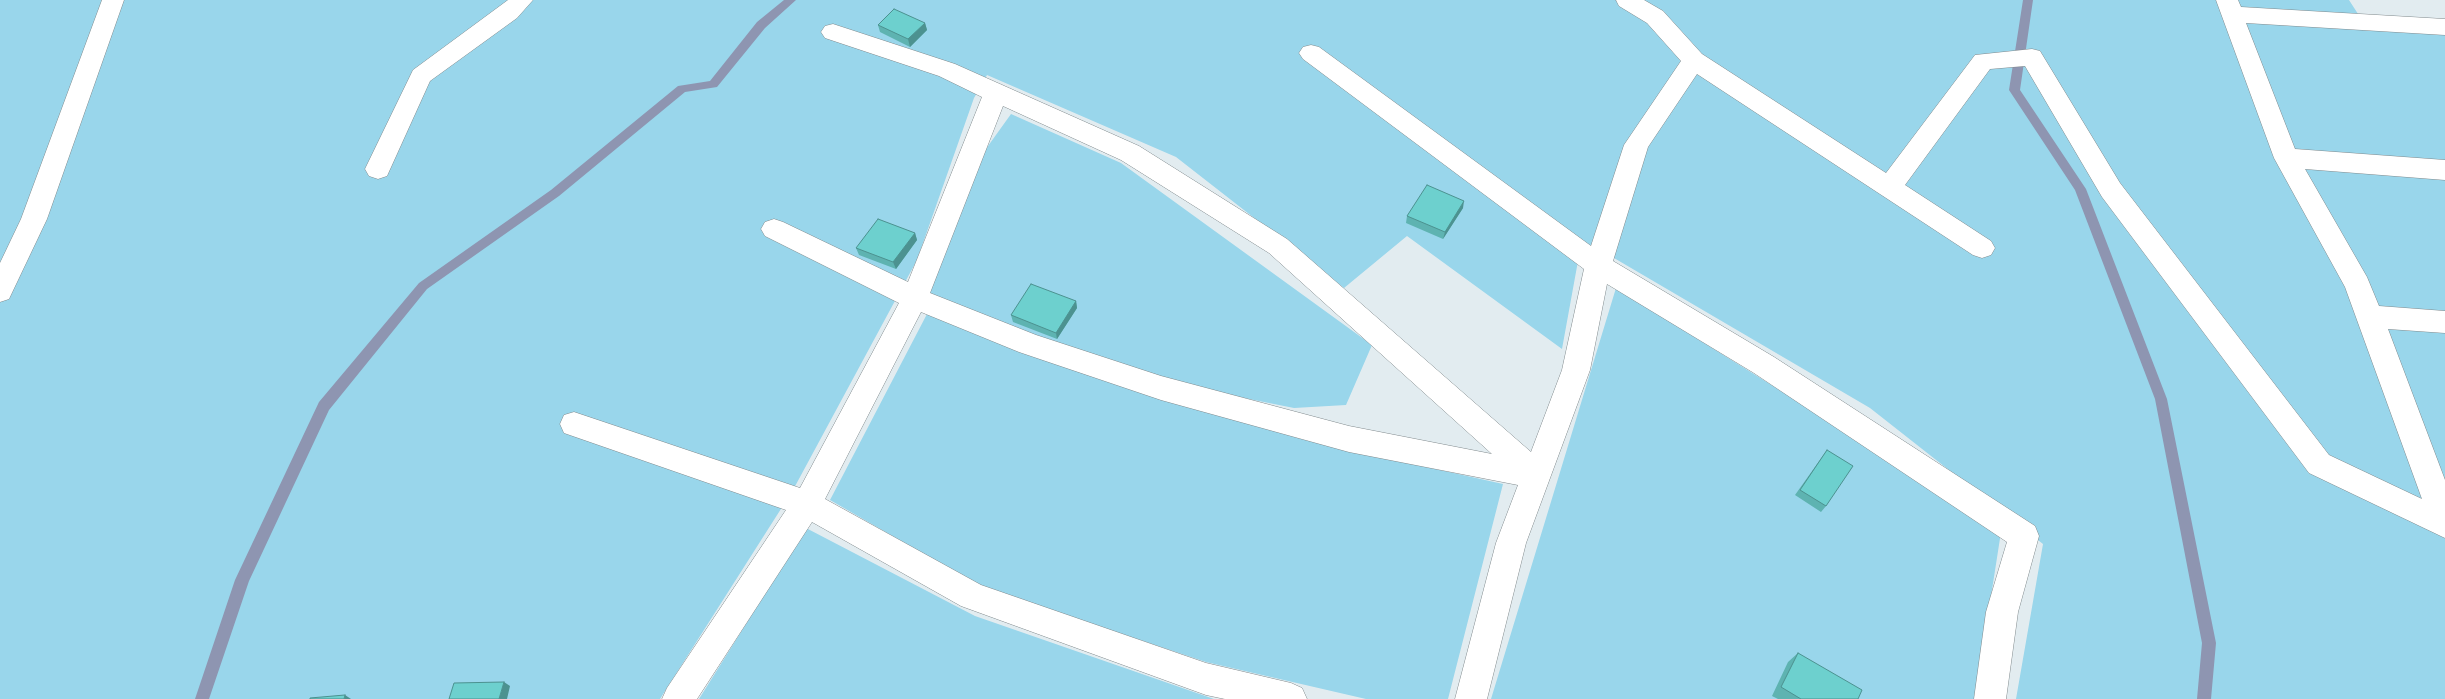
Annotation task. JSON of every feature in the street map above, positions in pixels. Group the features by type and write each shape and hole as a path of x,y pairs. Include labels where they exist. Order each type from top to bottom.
{"lane":[{"path":"0,292 34,220 113,0"},
{"path":"378,169 421,76 509,12 522,0"},
{"path":"1627,0 1655,17 1694,60 1982,248"},
{"path":"2445,27 2229,7 2286,158 2358,285 2445,520"},
{"path":"833,32 947,70 1130,153 1278,246 1536,475"},
{"path":"1311,53 1598,265 1764,364 2024,536 2002,612 1990,699"},
{"path":"1890,188 1983,61 2032,57 2111,190 2319,464 2445,524"},
{"path":"1471,699 1511,543 1576,370 1598,265 1636,145 1694,60"},
{"path":"678,699 807,504 915,298 996,93"},
{"path":"2286,158 2445,170"},
{"path":"774,229 915,298 1029,344 1161,388 1349,439 1536,475"},
{"path":"2370,316 2445,322"},
{"path":"574,424 807,504 972,596 1206,679 1292,699"}],"shaded area":[{"path":"0,0 2349,0 2360,17 2445,22 2445,699 2016,699 2043,544 1870,408 1614,258 1580,250 1562,349 1407,236 1344,288 1176,157 987,75 974,98 917,260 793,490 660,699 0,699"},
{"path":"1011,114 1121,163 1372,345 1346,405 1294,408 1134,376 928,295 983,153"},
{"path":"1616,288 1850,434 2001,532 1975,699 1491,699"},
{"path":"927,314 1114,383 1305,440 1503,484 1448,699 1366,699 1206,662 981,587 830,500"},
{"path":"806,528 975,616 1214,699 699,699"}],"building":[{"path":"894,9 925,23 908,39 878,25"},
{"path":"1427,185 1464,201 1445,232 1407,216"},
{"path":"878,219 915,233 893,262 856,248"},
{"path":"1031,284 1076,301 1056,333 1011,315"},
{"path":"1827,450 1853,466 1826,506 1800,490"},
{"path":"1798,653 1862,690 1858,699 1801,699 1781,687"},
{"path":"504,682 499,699 449,699 454,683"},
{"path":"345,695 344,699 310,699 310,698"}],"waterway":[{"path":"202,699 242,580 324,406 423,286 555,193 682,89 713,84 761,25 791,0"},
{"path":"2028,0 2014,90 2080,189 2161,399 2209,643 2204,699"}]}
